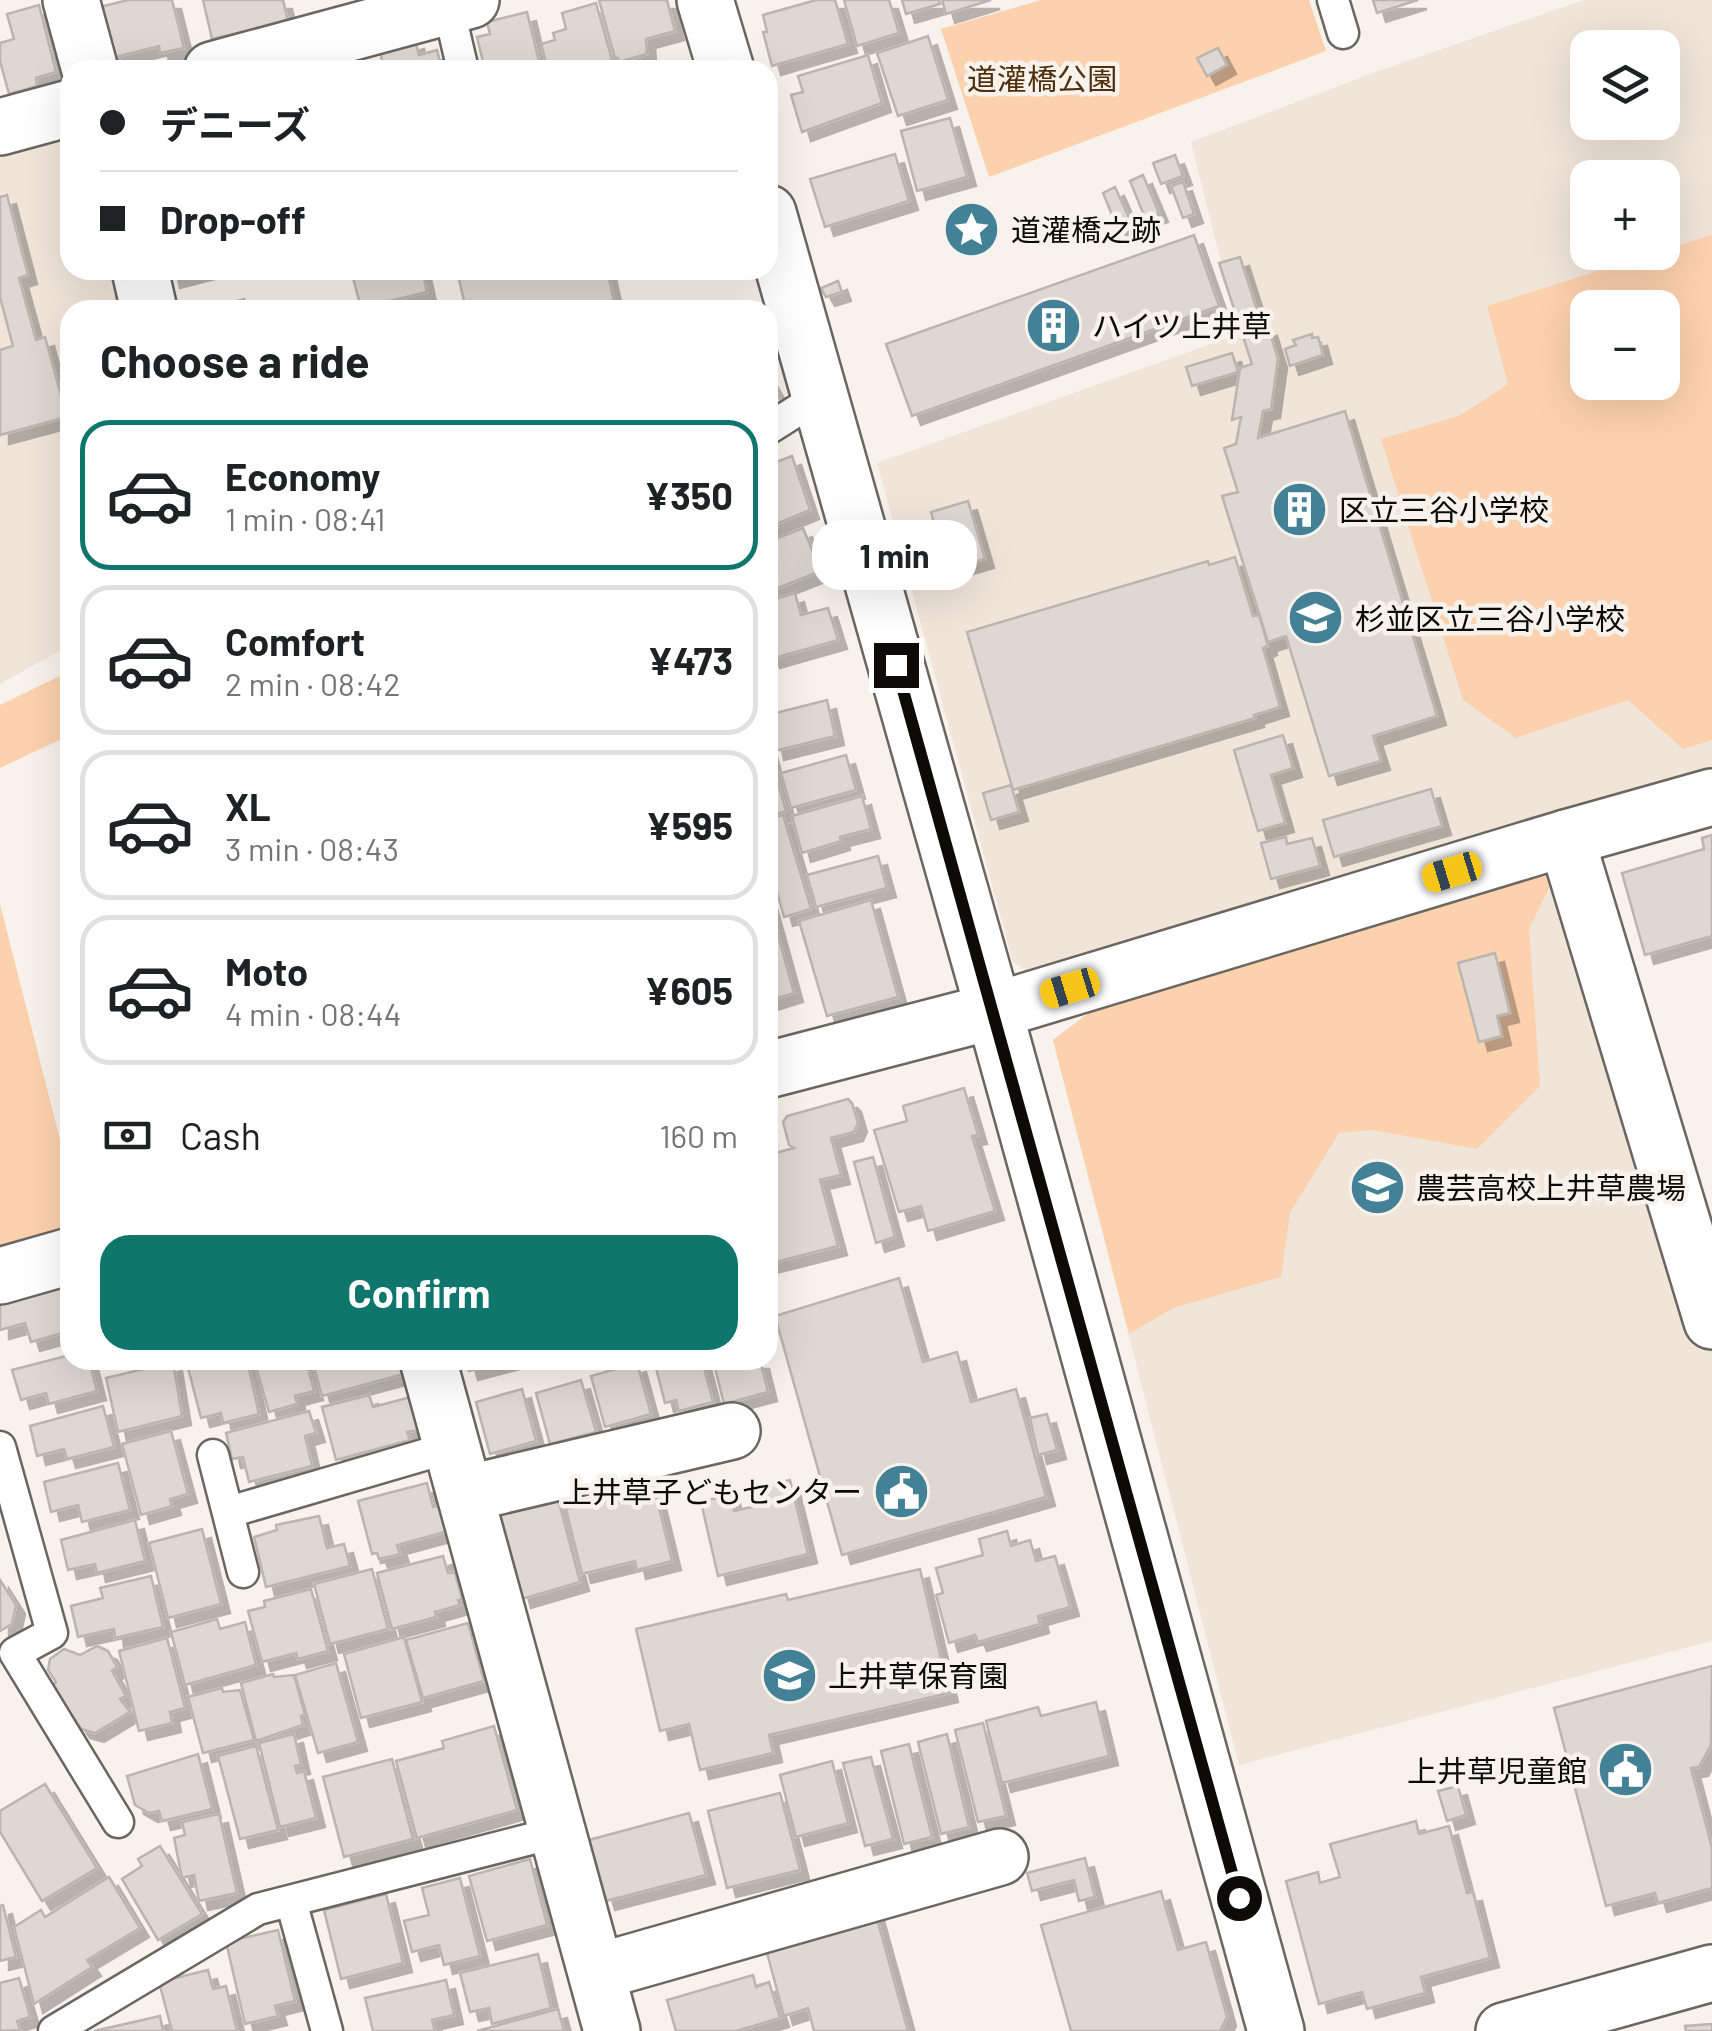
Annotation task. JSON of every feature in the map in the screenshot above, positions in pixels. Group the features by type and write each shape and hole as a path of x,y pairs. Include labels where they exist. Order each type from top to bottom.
{"street":[{"path":"71,0 87,60"},
{"path":"705,0 723,60"},
{"path":"249,60 459,3"},
{"path":"0,128 60,111"},
{"path":"778,248 1276,2031"},
{"path":"778,1067 994,1011 1712,796"},
{"path":"1566,838 1712,1321"},
{"path":"0,1276 60,1259"},
{"path":"431,1370 612,2031"},
{"path":"458,1471 732,1430"},
{"path":"597,1972 1000,1856"},
{"path":"1504,2031 1712,1973"}],"lane":[{"path":"1333,0 1343,33"},
{"path":"459,3 463,60"},
{"path":"778,422 820,396"},
{"path":"0,1447 52,1633 15,1654 118,1822"},
{"path":"213,1455 242,1572"},
{"path":"228,1512 458,1471"},
{"path":"54,2031 258,1909 558,1832"},
{"path":"291,1900 327,2031"}],"shaded area":[{"name":"杉並区立三谷小学校","path":"1584,0 1712,0 1712,774 1035,978 1013,962 877,463 1239,334 1191,142 1381,70"},
{"path":"60,143 60,280 118,280 123,300 60,300 60,651 0,684 0,158"},
{"name":"農芸高校上井草農場","path":"1564,856 1712,1350 1712,1641 1239,1765 1053,1040"}],"green space":[{"name":"道灌橋公園","path":"1041,0 1309,0 1326,51 989,177 941,29"},
{"path":"1712,235 1712,740 1683,749 1628,700 1516,738 1463,700 1381,439 1461,415 1508,384 1487,306 1601,270 1680,270 1680,245"},
{"path":"60,676 60,740 0,768 0,705"},
{"path":"1556,874 1529,929 1540,1086 1477,1149 1373,1130 1339,1133 1290,1213 1281,1277 1173,1308 1129,1334 1053,1040 1107,999 1457,896"},
{"path":"0,904 60,1140 60,1236 0,1253"}],"building":[{"path":"128,0 172,0 184,48 160,53 159,46 112,58 100,7"},
{"path":"203,0 283,0 288,21 212,39"},
{"path":"599,0 667,0 675,31 646,39 647,54 626,60 615,58"},
{"path":"816,0 835,0 848,44 778,64 778,60 770,60 763,15"},
{"path":"844,0 889,0 899,33 857,46"},
{"path":"902,0 939,0 940,4 906,14"},
{"path":"942,0 991,0 946,14"},
{"path":"1373,0 1418,0 1377,13"},
{"path":"596,3 612,60 545,60 541,44 555,40 553,33 566,29 562,13"},
{"path":"39,5 56,72 36,78 37,86 9,94 0,61 0,43 14,39 7,14"},
{"path":"527,12 539,60 483,60 477,37 490,34 487,22"},
{"path":"928,36 948,100 898,116 877,53"},
{"path":"415,40 419,55 437,50 440,60 382,60 380,51"},
{"path":"1218,48 1227,65 1207,76 1197,58"},
{"path":"868,55 882,103 802,132 791,95 803,92 798,76"},
{"path":"950,118 967,177 917,191 901,131"},
{"path":"895,154 909,201 825,227 810,179"},
{"path":"1175,155 1183,176 1161,184 1153,163"},
{"path":"1143,175 1159,213 1145,218 1130,181"},
{"path":"1183,182 1194,214 1183,218 1171,186"},
{"path":"1115,187 1131,222 1117,227 1103,193"},
{"path":"7,195 28,275 19,278 36,340 45,337 60,392 60,419 0,435 0,350 13,346 0,297 0,197"},
{"name":"ハイツ上井草","path":"1194,235 1219,306 912,416 886,344"},
{"name":"区立三谷小学校","path":"1240,257 1263,329 1268,327 1278,359 1271,409 1263,411 1258,438 1345,411 1437,716 1373,736 1381,761 1329,776 1286,636 1268,642 1222,496 1238,492 1224,448 1236,444 1241,417 1232,420 1240,368 1252,364 1219,263"},
{"path":"354,280 424,280 427,292 394,300 359,300"},
{"path":"459,280 609,280 614,300 464,300"},
{"path":"838,281 842,292 826,297 821,288"},
{"path":"1312,334 1312,338 1318,337 1323,355 1290,366 1285,349 1296,345 1293,340"},
{"path":"1232,353 1238,372 1192,386 1186,367"},
{"path":"792,456 810,510 778,523 778,461"},
{"path":"968,501 985,559 947,570 931,512"},
{"path":"803,528 821,571 778,588 778,538"},
{"path":"1235,557 1253,616 1259,615 1268,646 1263,648 1280,707 1254,715 1255,718 1013,790 967,632 1208,561 1209,565"},
{"path":"795,593 801,615 828,608 838,640 778,657 778,598"},
{"path":"827,700 835,736 778,750 778,712"},
{"path":"1283,735 1293,768 1271,775 1285,823 1258,831 1234,750"},
{"path":"846,755 856,790 791,808 781,773"},
{"path":"778,783 786,811 778,814"},
{"path":"1011,785 1019,812 991,820 983,793"},
{"path":"1431,789 1442,826 1334,857 1323,820"},
{"path":"862,796 871,829 802,853 792,816"},
{"path":"783,815 811,909 784,917 778,896 778,817"},
{"path":"1712,835 1712,936 1645,955 1622,873 1704,849 1702,838"},
{"path":"1286,837 1287,844 1312,838 1320,866 1271,879 1261,843"},
{"path":"878,856 887,888 816,907 807,875"},
{"path":"871,900 898,997 827,1016 799,921"},
{"path":"778,935 794,993 778,998"},
{"path":"1495,953 1510,1013 1497,1016 1502,1036 1479,1042 1458,963"},
{"path":"964,1088 978,1135 972,1136 995,1211 928,1231 921,1206 899,1212 874,1130 907,1121 903,1106"},
{"path":"848,1099 858,1123 854,1132 831,1138 841,1175 820,1180 838,1246 778,1261 778,1152 794,1148 789,1145 783,1122 787,1116"},
{"path":"873,1157 895,1237 876,1243 854,1162"},
{"path":"899,1278 923,1362 957,1352 971,1402 1016,1389 1046,1497 842,1555 778,1315"},
{"path":"60,1281 60,1334 31,1342 25,1323 0,1330 0,1296"},
{"path":"60,1358 60,1370 92,1370 97,1391 49,1404 46,1393 21,1400 12,1370"},
{"path":"140,1370 174,1370 182,1416 118,1432 106,1378"},
{"path":"189,1370 249,1370 259,1414 223,1423 221,1413 201,1418"},
{"path":"257,1370 309,1370 314,1391 295,1396 297,1404 269,1412"},
{"path":"315,1370 403,1370 404,1374 322,1396"},
{"path":"612,1370 639,1370 651,1414 605,1427 591,1376"},
{"path":"657,1370 705,1370 713,1402 679,1411 676,1400 665,1403"},
{"path":"716,1370 762,1370 768,1392 724,1404"},
{"path":"581,1380 596,1432 550,1444 536,1393"},
{"path":"522,1389 536,1441 490,1454 476,1402"},
{"path":"369,1395 373,1407 411,1397 419,1430 407,1432 410,1440 336,1460 322,1407"},
{"path":"103,1406 114,1447 67,1459 64,1449 37,1456 30,1426"},
{"path":"309,1411 316,1433 305,1436 312,1466 249,1482 243,1457 232,1459 226,1433"},
{"path":"1047,1414 1057,1450 1038,1455 1030,1418"},
{"path":"171,1431 188,1494 170,1499 172,1506 141,1515 122,1444"},
{"path":"118,1463 130,1510 82,1522 78,1505 51,1512 44,1482"},
{"path":"790,1480 808,1554 718,1576 701,1502 731,1494 734,1511 760,1505 756,1488"},
{"path":"427,1483 433,1507 441,1505 448,1531 397,1545 400,1554 379,1559 377,1553 372,1554 358,1501"},
{"path":"654,1487 672,1561 637,1570 635,1561 582,1574 566,1509"},
{"path":"557,1495 580,1582 522,1599 498,1511"},
{"path":"319,1516 327,1548 344,1544 350,1566 266,1587 254,1537 277,1530 276,1525"},
{"path":"135,1520 145,1561 97,1573 95,1564 68,1570 61,1540"},
{"path":"202,1529 221,1604 168,1618 149,1543"},
{"path":"1007,1531 1011,1546 1030,1540 1036,1561 1055,1556 1070,1607 1038,1616 1040,1624 978,1642 975,1635 949,1643 936,1595 943,1593 936,1568 983,1555 979,1539"},
{"path":"443,1556 448,1573 455,1573 460,1605 435,1612 436,1617 392,1629 377,1573"},
{"path":"372,1569 388,1629 330,1644 314,1584"},
{"path":"920,1569 949,1693 769,1735 773,1753 700,1770 689,1724 660,1731 636,1629 786,1594 788,1600"},
{"path":"151,1576 163,1627 115,1638 114,1629 78,1637 71,1606 103,1598 100,1588"},
{"path":"0,1580 16,1605 12,1624 0,1631"},
{"path":"311,1589 328,1651 298,1659 296,1653 262,1662 248,1611 265,1607 264,1601"},
{"path":"217,1619 220,1629 245,1622 256,1665 185,1685 171,1632"},
{"path":"468,1623 484,1681 423,1698 406,1640"},
{"path":"404,1637 422,1702 361,1718 344,1654"},
{"path":"167,1638 185,1708 170,1712 172,1723 139,1731 119,1651"},
{"path":"97,1646 108,1651 117,1667 112,1671 126,1696 120,1699 130,1712 95,1733 81,1729 52,1686 56,1682 48,1670 50,1659 64,1649 80,1655"},
{"path":"336,1663 358,1742 318,1753 295,1675"},
{"path":"1712,1666 1711,1745 1699,1767 1691,1768 1712,1848 1712,1888 1658,1903 1655,1893 1606,1906 1554,1708"},
{"path":"273,1674 294,1675 305,1715 301,1716 303,1725 256,1741 241,1683"},
{"path":"222,1688 223,1692 240,1690 254,1740 203,1753 188,1697"},
{"path":"1096,1702 1109,1756 1002,1783 986,1721 1038,1707 1041,1716"},
{"path":"983,1723 1006,1816 978,1822 955,1730"},
{"path":"494,1726 517,1810 417,1838 396,1761 444,1748 442,1741"},
{"path":"294,1734 301,1765 295,1766 297,1773 304,1771 316,1818 280,1827 259,1743"},
{"path":"947,1734 969,1827 941,1834 918,1742"},
{"path":"909,1744 932,1837 904,1844 881,1751"},
{"path":"256,1746 278,1830 240,1839 218,1756"},
{"path":"198,1754 212,1809 162,1821 159,1811 149,1813 135,1805 127,1776"},
{"path":"871,1757 893,1839 865,1846 843,1763"},
{"path":"392,1759 413,1839 344,1857 323,1777"},
{"path":"832,1761 848,1823 796,1837 780,1775"},
{"path":"45,1784 97,1868 42,1901 0,1832 0,1811"},
{"path":"1458,1786 1466,1815 1447,1821 1438,1791"},
{"path":"780,1793 800,1870 727,1888 708,1811"},
{"path":"689,1813 706,1875 606,1901 589,1840"},
{"path":"219,1814 237,1893 199,1901 194,1875 182,1878 174,1838 185,1835 182,1822"},
{"path":"1416,1821 1419,1834 1449,1826 1467,1893 1473,1892 1490,1958 1421,1977 1425,1993 1367,2009 1362,1992 1319,2004 1286,1881 1318,1872 1320,1883 1340,1877 1330,1844"},
{"path":"160,1846 202,1914 158,1940 122,1879 142,1866 138,1859"},
{"path":"1085,1858 1095,1897 1079,1901 1074,1880 1032,1891 1027,1873"},
{"path":"530,1859 547,1925 487,1941 469,1876"},
{"path":"109,1877 140,1928 87,1960 92,1967 34,2004 14,1927 41,1910 45,1917"},
{"path":"460,1878 480,1956 444,1965 439,1945 412,1952 404,1921 429,1915 422,1888"},
{"path":"1161,1891 1178,1950 1206,1942 1227,2017 1220,2031 1071,2031 1041,1925"},
{"path":"386,1894 403,1963 341,1979 324,1910"},
{"path":"3,1905 16,1957 0,1961 0,1906"},
{"path":"874,1908 908,2031 814,2031 808,2008 784,2016 763,1938"},
{"path":"278,1930 295,2001 275,2006 278,2016 245,2024 226,1942"},
{"path":"538,1954 551,2008 492,2024 489,2008 470,2012 460,1973"},
{"path":"208,1970 213,1989 226,1986 237,2031 172,2031 159,1982"},
{"path":"753,1975 756,1987 769,1982 780,2018 736,2031 676,2031 667,2000"},
{"path":"19,1978 30,2017 17,2021 20,2030 0,2031 0,1983"},
{"path":"446,1980 454,2015 432,2020 435,2031 373,2031 365,1998"},
{"path":"558,2009 564,2031 477,2031"},
{"path":"160,2016 163,2031 94,2031"},
{"path":"1712,2024 1712,2031 1686,2031 1685,2026"}],"place":[{"name":"道灌橋之跡","path":"972,229"},
{"name":"ハイツ上井草","path":"1053,325"},
{"name":"区立三谷小学校","path":"1300,509"},
{"name":"杉並区立三谷小学校","path":"1316,618"},
{"name":"農芸高校上井草農場","path":"1377,1187"},
{"name":"上井草子どもセンター","path":"901,1491"},
{"name":"上井草保育園","path":"789,1675"},
{"name":"上井草児童館","path":"1626,1770"}],"route":[{"path":"896,665 1239,1898"}]}
